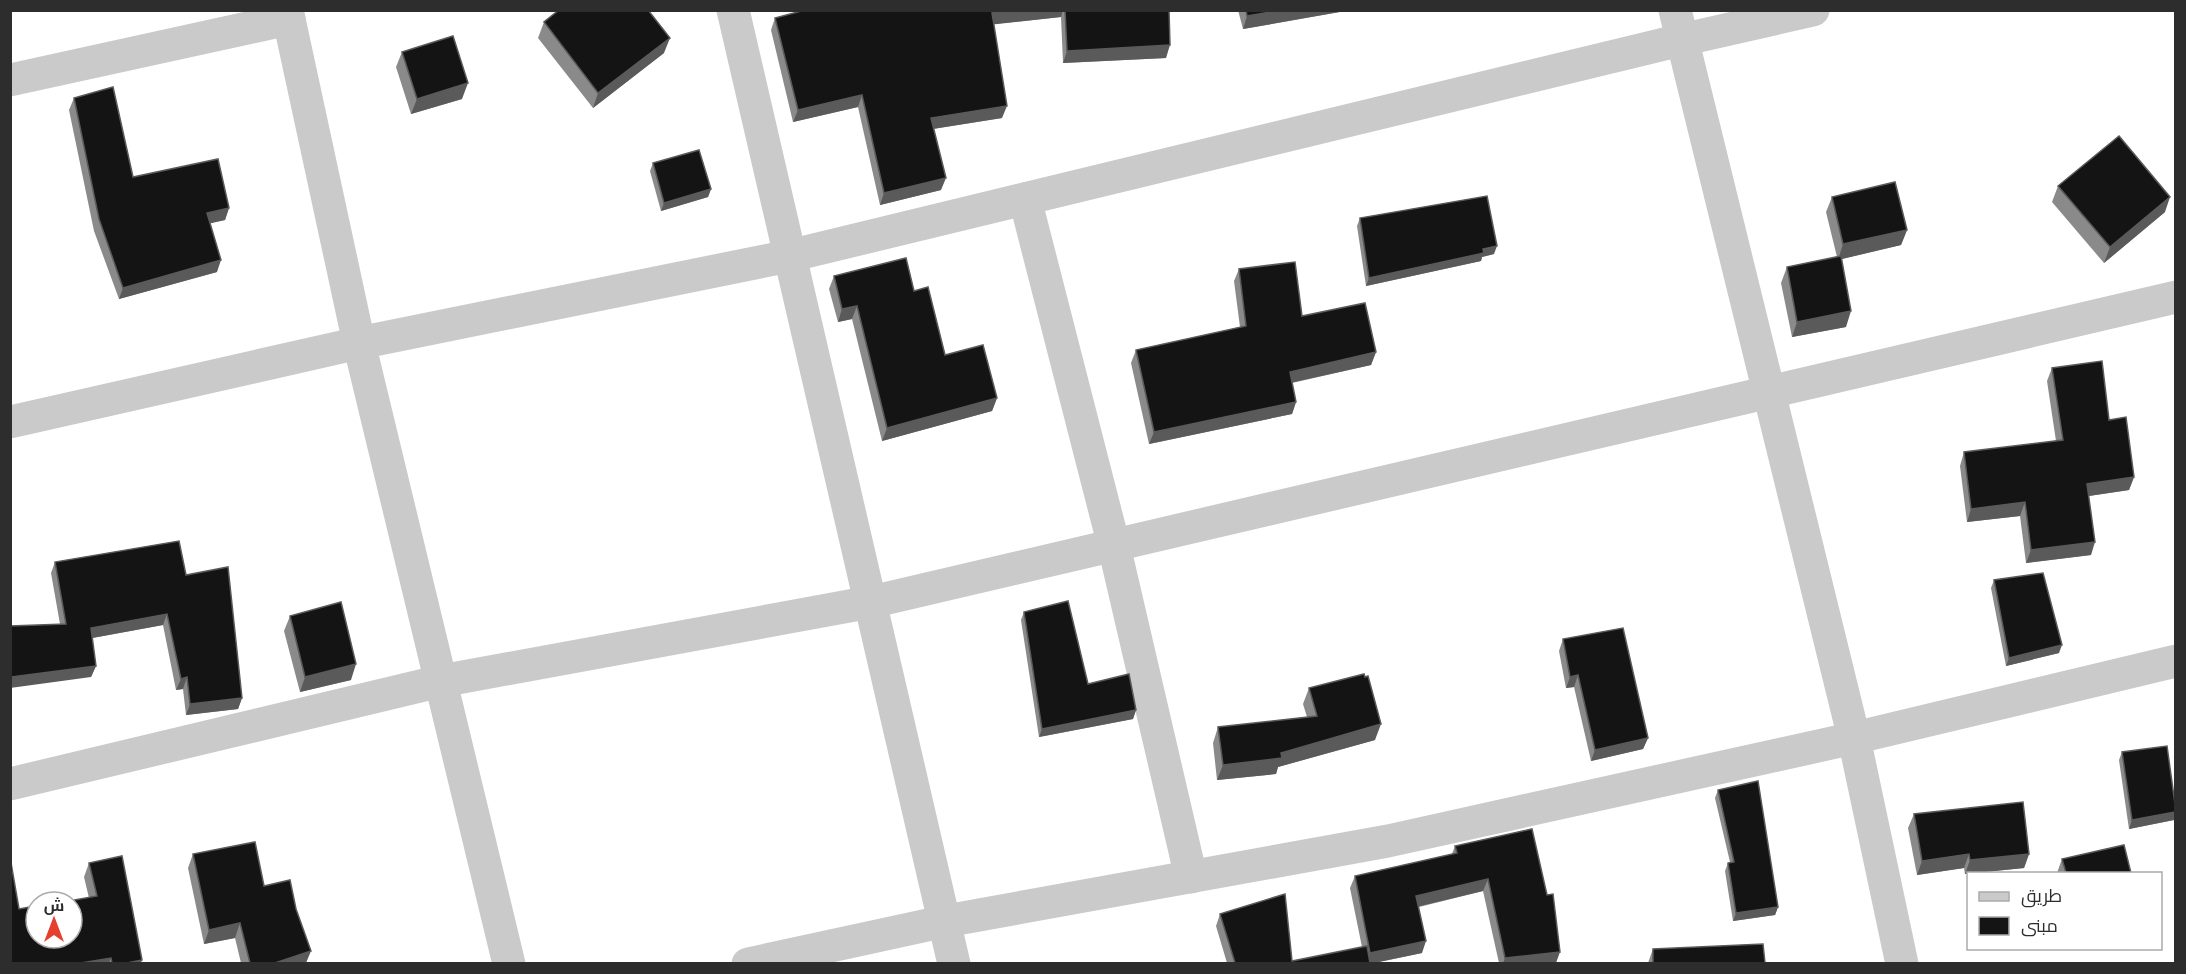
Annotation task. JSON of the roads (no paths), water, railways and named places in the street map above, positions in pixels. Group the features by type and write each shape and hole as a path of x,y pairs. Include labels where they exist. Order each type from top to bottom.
{"street":[{"path":"733,10 954,963"},
{"path":"10,422 359,343 789,255 1025,199 1678,25 1813,10"},
{"path":"10,80 288,15 359,343 509,963"},
{"path":"1678,25 1854,738 1902,963"},
{"path":"1025,199 1114,546 1191,877"},
{"path":"10,783 441,681 871,602 2175,297"},
{"path":"748,963 946,921 1388,841 1854,738 2175,661"}]}
